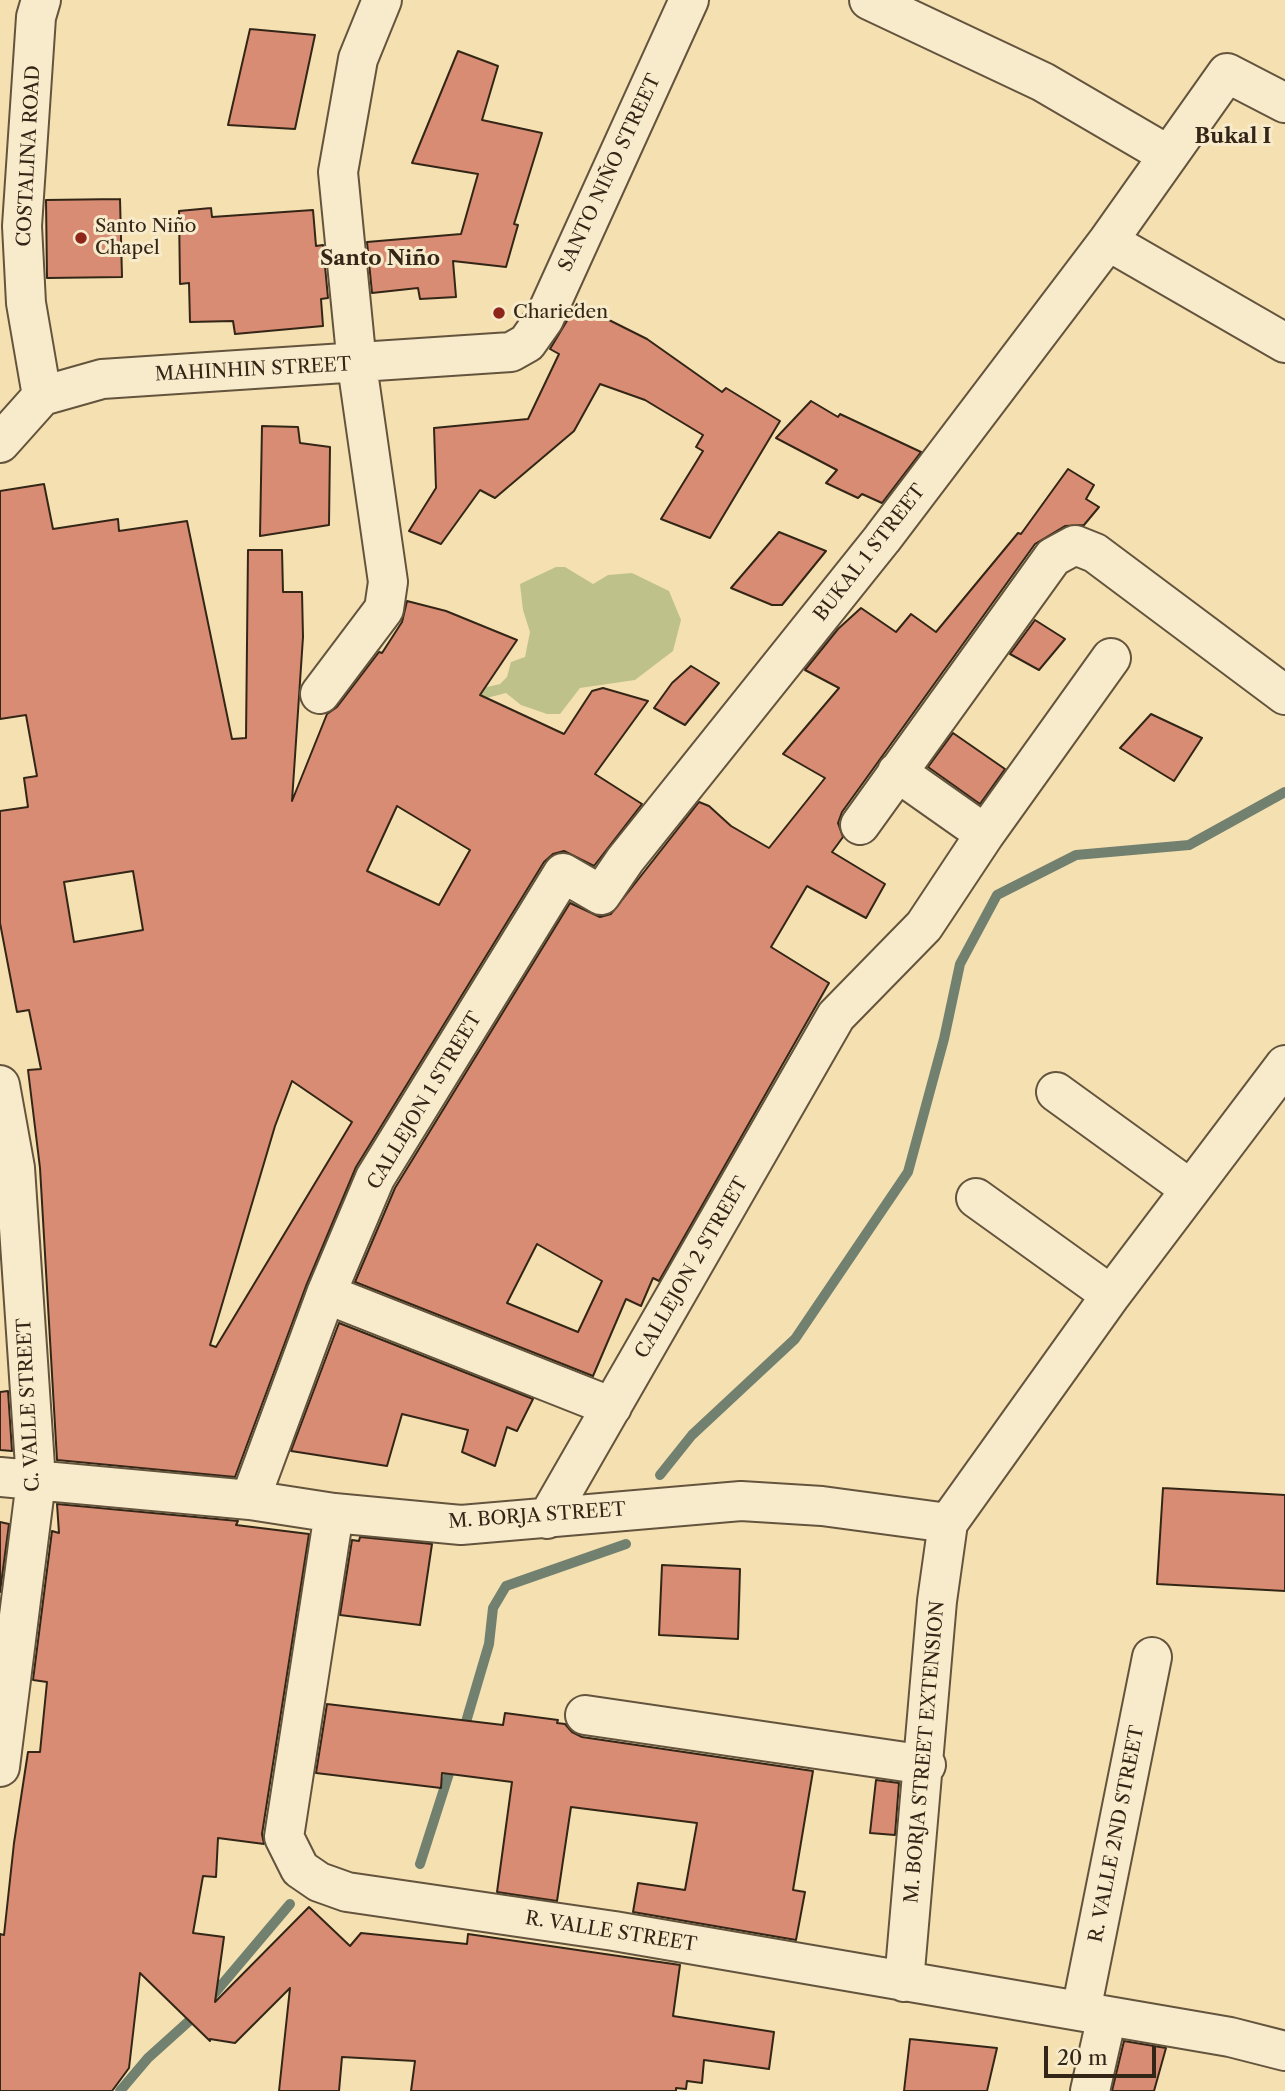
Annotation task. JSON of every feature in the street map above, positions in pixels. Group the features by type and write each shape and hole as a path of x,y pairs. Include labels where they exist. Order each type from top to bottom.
{"street":[{"name":"COSTALINA ROAD","path":"41,0 36,18 11,222 42,396"},
{"path":"320,694 384,608 388,582 357,365 338,172 358,59 382,0"},
{"name":"SANTO NIÑO STREET","path":"527,343 544,319 689,0"},
{"path":"869,0 1043,82 1168,155"},
{"name":"BUKAL 1 STREET","path":"625,860 882,539 1108,241 1227,73 1285,103"},
{"path":"1108,241 1285,343"},
{"name":"MAHINHIN STREET","path":"42,396 102,379 357,365 512,352 527,343"},
{"path":"0,443 42,396"},
{"path":"860,825 1053,557 1075,545 1095,553 1285,695"},
{"name":"CALLEJON 2 STREET","path":"547,1519 836,1016 924,926 985,834 1111,658"},
{"path":"897,772 985,834"},
{"name":"CALLEJON 1 STREET","path":"250,1500 326,1294 375,1178 563,873 601,895 625,860"},
{"path":"948,1523 1111,1295 1285,1065"},
{"name":"C. VALLE STREET","path":"0,1085 15,1168 18,1479 0,1767"},
{"path":"1056,1092 1190,1189"},
{"path":"976,1198 1111,1295"},
{"path":"326,1294 612,1407"},
{"name":"M. BORJA STREET","path":"18,1479 250,1500 334,1513 461,1525 741,1502 822,1506 948,1523"},
{"name":"R. VALLE STREET","path":"334,1513 284,1838 300,1869 319,1882 347,1892 614,1931 1230,2037 1285,2051"},
{"name":"M. BORJA STREET EXTENSION","path":"905,1982 926,1765 937,1601 948,1523"},
{"name":"R. VALLE 2ND STREET","path":"1090,2091 1094,2013 1152,1657"},
{"path":"585,1715 926,1765"}],"green space":[{"path":"556,567 565,567 593,584 608,575 632,573 669,591 681,620 673,651 635,680 580,688 560,714 547,714 521,705 506,693 483,699 463,684 483,688 500,684 507,677 511,662 525,657 530,632 523,610 520,584"}],"building":[{"path":"250,29 315,35 295,129 228,125"},
{"path":"458,51 498,66 482,120 542,133 514,224 518,225 506,267 453,261 456,297 420,299 418,288 372,293 367,242 461,234 478,174 412,163"},
{"name":"Santo Niño Chapel","path":"120,199 122,277 47,278 46,200"},
{"path":"211,208 212,217 313,210 316,246 323,245 328,298 321,299 323,326 235,334 233,321 190,322 189,283 180,284 179,211"},
{"path":"577,304 647,339 722,392 726,388 780,421 710,538 661,519 703,451 696,447 703,435 645,400 600,384 574,431 495,498 480,490 441,544 409,531 436,488 434,428 528,419 559,354 550,349"},
{"path":"811,401 838,417 840,414 921,452 882,503 862,494 858,498 826,483 837,470 776,438"},
{"path":"262,426 298,427 300,443 330,447 329,525 260,536"},
{"path":"1068,469 1094,485 1086,499 1099,507 1084,525 1065,526 1035,544 842,812 838,823 843,837 832,852 885,884 866,918 807,886 771,947 829,983 659,1281 653,1278 641,1306 626,1299 593,1376 355,1282 395,1188 570,903 600,917 611,914 699,802 709,806 731,826 769,848 825,778 783,754 839,688 805,670 838,629 861,608 896,632 911,614 936,632 1018,533 1021,534","holes":["537,1244 602,1281 578,1332 507,1303"]},
{"path":"44,484 53,529 118,519 119,531 187,521 232,739 246,738 248,550 282,550 283,592 302,592 303,637 292,801 327,714 337,707 379,652 382,653 402,622 407,601 446,611 517,640 480,695 564,734 592,691 603,688 648,701 595,774 642,804 594,866 564,851 553,854 544,862 356,1167 306,1286 235,1477 57,1460 40,1168 28,1070 41,1069 29,1010 17,1012 0,923 0,811 28,807 24,778 37,776 26,715 0,719 0,491","holes":["397,806 470,850 439,905 367,871","133,871 143,930 74,942 64,882","292,1081 352,1122 216,1347 210,1345 275,1126"]},
{"path":"779,532 826,551 782,605 772,605 731,588"},
{"path":"1035,620 1065,639 1039,670 1010,654"},
{"path":"691,666 719,683 685,725 654,708 672,683"},
{"path":"1151,714 1202,738 1174,781 1120,748"},
{"path":"953,733 1005,769 980,804 928,767"},
{"path":"339,1323 533,1399 517,1431 507,1427 495,1466 462,1452 468,1430 402,1414 387,1466 291,1451"},
{"path":"8,1391 12,1451 0,1450 0,1392"},
{"path":"1163,1488 1285,1495 1285,1591 1157,1584"},
{"path":"57,1504 238,1521 236,1525 309,1534 262,1834 264,1844 218,1838 216,1877 203,1876 193,1933 224,1937 215,2002 309,1907 350,1946 361,1933 467,1944 468,1934 680,1965 673,2016 774,2032 769,2069 704,2060 702,2083 687,2081 686,2089 676,2088 676,2091 411,2091 415,2061 342,2057 339,2091 279,2091 290,1988 235,2043 210,2041 140,1973 129,2068 112,2091 0,2091 0,1934 4,1935 28,1752 40,1752 47,1682 33,1680 52,1531 59,1533"},
{"path":"0,1522 9,1524 0,1592"},
{"path":"360,1537 432,1544 420,1625 340,1615 352,1540 359,1541"},
{"path":"662,1565 740,1569 738,1639 659,1635"},
{"path":"327,1704 503,1725 505,1713 558,1720 557,1723 565,1724 572,1732 582,1737 813,1771 793,1890 805,1892 796,1940 633,1912 638,1883 685,1890 697,1823 571,1807 557,1901 497,1892 512,1782 442,1773 441,1788 316,1773"},
{"path":"876,1780 899,1783 895,1835 870,1833"},
{"path":"910,2039 997,2048 987,2091 904,2091"},
{"path":"1124,2041 1166,2048 1154,2091 1112,2091"}],"waterway":[{"path":"660,1475 692,1435 795,1339 908,1172 944,1039 960,964 997,895 1076,855 1189,845 1285,792"},
{"path":"463,1732 489,1644 493,1608 506,1586 626,1544"},
{"path":"420,1864 453,1761"},
{"path":"208,2001 290,1904"},
{"path":"120,2091 148,2058 198,2013"}],"place":[{"name":"Santo Niño Chapel","path":"81,238"},
{"name":"Charieden","path":"499,313"}],"district":[{"name":"Bukal I","path":"1233,137"},
{"name":"Santo Niño","path":"380,259"}]}
